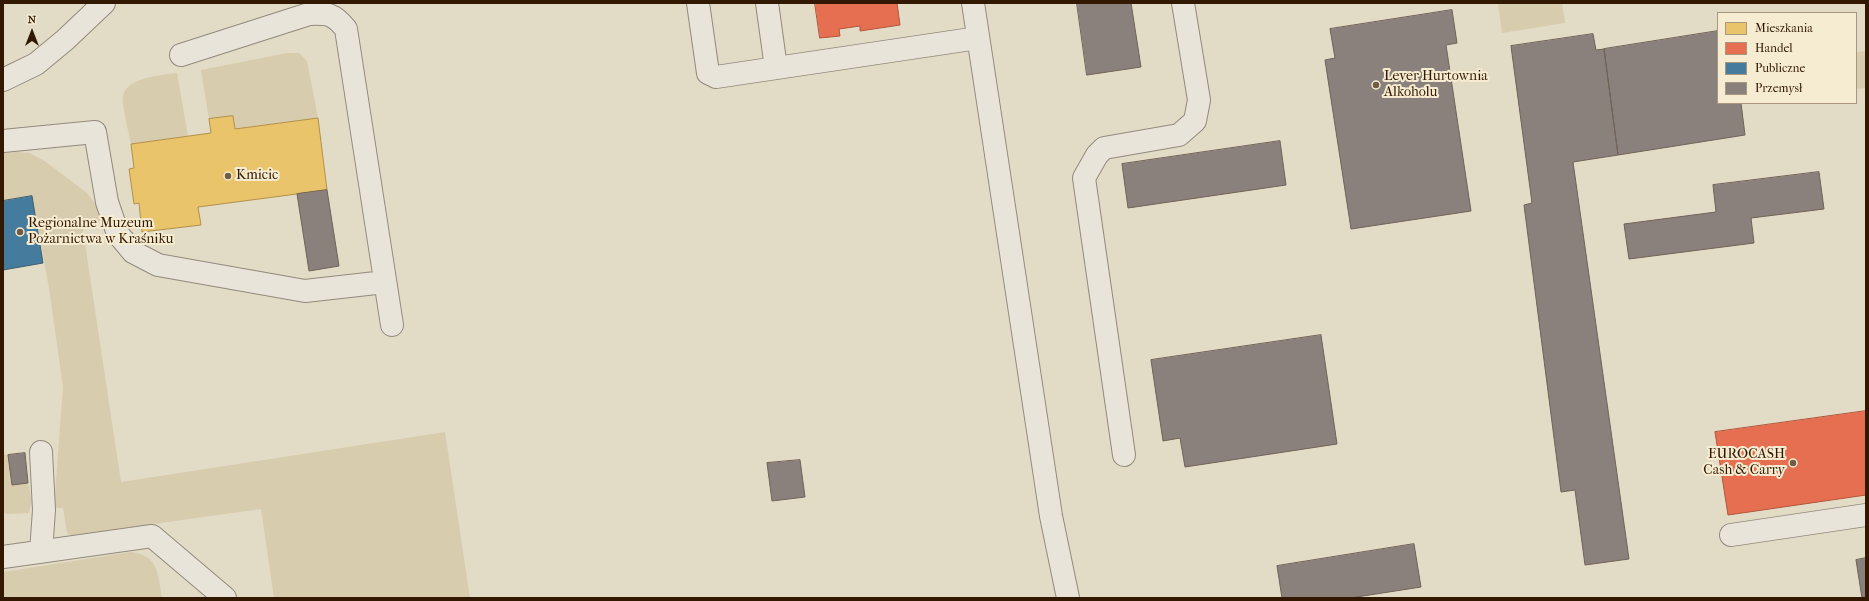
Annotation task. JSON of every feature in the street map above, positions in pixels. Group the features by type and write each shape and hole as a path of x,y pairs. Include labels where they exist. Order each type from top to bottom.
{"street":[{"path":"3,80 36,64 65,40 104,3"},
{"path":"698,3 708,73 716,77 978,38"},
{"path":"767,3 776,68"},
{"path":"973,3 1050,516 1068,598"},
{"path":"1124,455 1084,178 1097,155 1104,148 1178,135 1195,121 1199,100 1183,3"},
{"path":"180,55 309,14 324,13 337,18 346,29 392,325"},
{"path":"3,141 95,132 107,202 118,234 133,252 158,265 305,291 385,282"},
{"path":"41,552 44,510 42,452"},
{"path":"1731,535 1866,515"},
{"path":"3,557 152,536 225,598"}],"shaded area":[{"path":"1498,3 1562,3 1565,23 1502,33"},
{"path":"1866,51 1866,88 1857,89 1857,52"},
{"path":"287,53 299,53 307,61 318,118 235,129 233,116 209,119 201,70"},
{"path":"177,73 188,136 131,144 124,107 123,97 125,90 137,81 146,78"},
{"path":"3,153 30,153 46,162 87,193 98,207 102,221 82,224 121,482 445,432 470,598 274,598 261,509 75,535 70,535 67,533 63,508 54,508 63,387 49,288 32,197 3,201"},
{"path":"3,455 8,455 12,485 28,483 32,501 29,513 7,514 3,512"},
{"path":"131,552 147,557 152,562 158,574 162,598 3,598 3,572"}],"building: Mieszkania":[{"name":"Kmicic","path":"233,116 235,129 318,118 327,190 198,207 201,225 142,232 139,203 134,204 129,169 134,168 131,144 211,133 209,119"}],"building: Handel":[{"path":"815,3 897,3 900,25 860,31 860,26 839,29 840,36 820,38"},
{"name":"EUROCASH Cash & Carry","path":"1866,411 1866,495 1728,515 1715,432"}],"building: Publiczne":[{"name":"Regionalne Muzeum Pożarnictwa w Kraśniku","path":"32,196 43,263 3,270 3,201"}],"building: Przemysł":[{"path":"1077,3 1131,3 1141,67 1087,75"},
{"path":"1452,10 1457,43 1446,45 1471,211 1351,229 1325,60 1335,58 1330,29"},
{"path":"1717,31 1717,104 1741,104 1745,135 1618,155 1604,49"},
{"path":"1593,34 1596,50 1604,49 1618,155 1573,162 1629,559 1585,565 1575,490 1561,492 1524,205 1532,203 1511,46"},
{"path":"1280,141 1286,185 1128,208 1122,164"},
{"path":"1819,172 1824,209 1751,218 1754,243 1629,259 1624,224 1716,212 1713,185"},
{"path":"327,190 339,266 309,271 297,194"},
{"path":"1321,335 1337,444 1185,467 1180,438 1163,441 1151,360"},
{"path":"25,453 28,483 12,485 8,455"},
{"path":"800,460 805,497 772,501 767,463"},
{"path":"1414,544 1421,587 1350,598 1282,598 1277,566"},
{"path":"1866,558 1866,598 1862,598 1856,560"}],"place":[{"name":"Lever Hurtownia Alkoholu","path":"1376,85"},
{"name":"Kmicic","path":"228,176"},
{"name":"Regionalne Muzeum Pożarnictwa w Kraśniku","path":"20,232"},
{"name":"EUROCASH Cash & Carry","path":"1793,463"}]}
